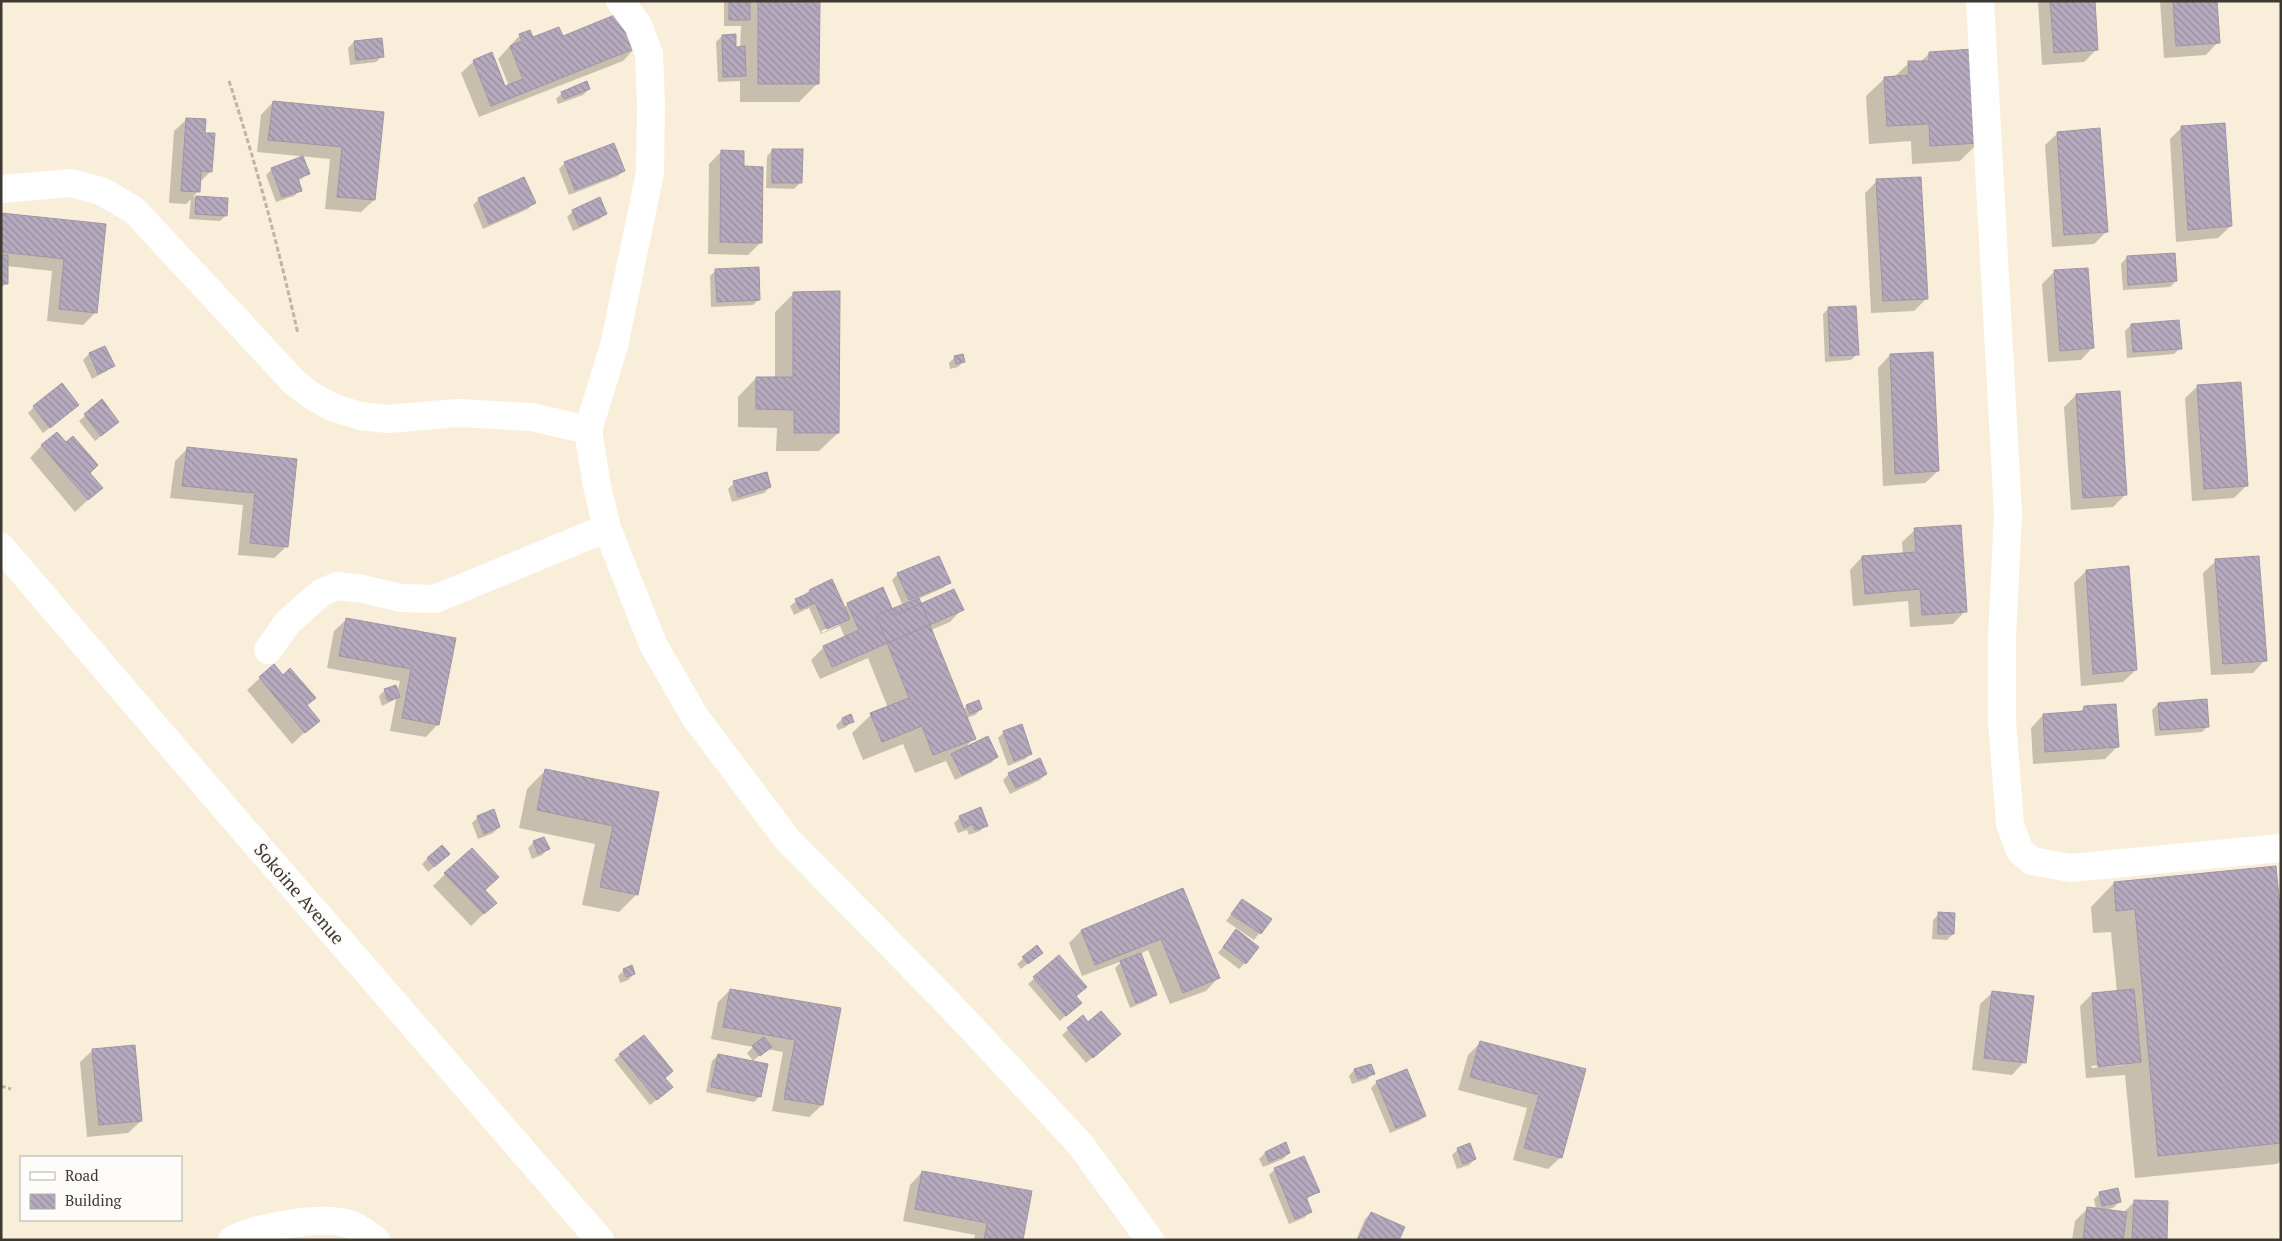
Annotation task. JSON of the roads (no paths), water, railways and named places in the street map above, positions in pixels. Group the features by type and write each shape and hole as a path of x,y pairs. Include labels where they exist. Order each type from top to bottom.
{"street":[{"path":"620,1 638,25 649,54 651,104 650,173 614,346 588,430 596,486 607,528 653,644 695,717 788,839 950,1005 1080,1144 1150,1240"},
{"path":"1980,1 2008,514 2002,638 2002,720 2010,824 2013,833 2020,851 2032,861 2070,868 2281,848"},
{"path":"1,188 71,183 101,191 134,210 294,382 312,396 332,407 360,416 388,419 458,413 532,417 588,430"},
{"path":"268,650 288,622 321,593 337,586 363,589 401,598 434,599 607,528"},
{"name":"Sokoine Avenue","path":"1,547 600,1240"},
{"path":"232,1240 244,1233 304,1221 349,1224 376,1240"}]}
